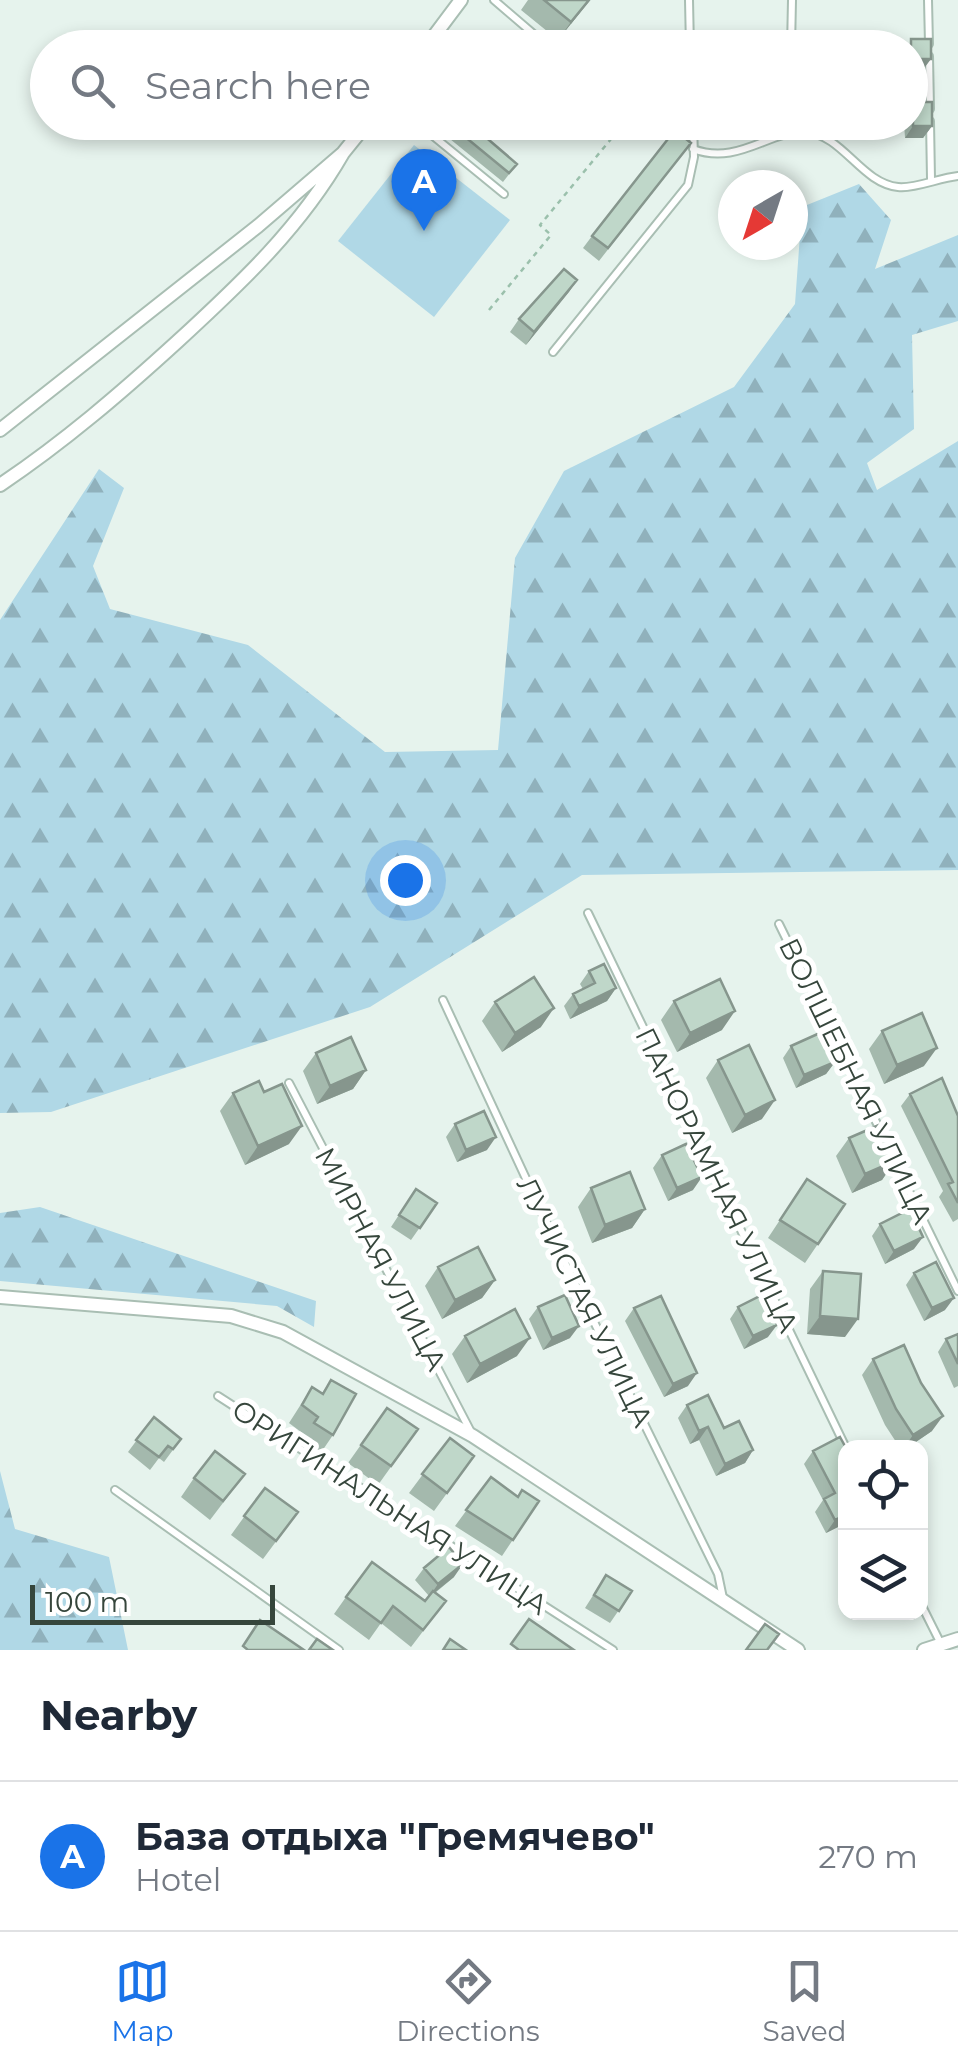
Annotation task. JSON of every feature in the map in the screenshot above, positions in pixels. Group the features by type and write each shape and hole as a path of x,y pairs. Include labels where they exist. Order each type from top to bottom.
{"street":[{"path":"438,30 461,0"},
{"path":"0,485 68,438 247,278 309,207 353,140"},
{"path":"0,430 258,226 343,153"},
{"path":"0,1297 230,1316 284,1332 473,1436 798,1650"},
{"path":"924,1650 958,1639"}],"lane":[{"path":"494,0 529,30"},
{"path":"689,0 690,30"},
{"path":"791,30 792,0"},
{"path":"928,0 930,179"},
{"path":"438,140 504,194"},
{"path":"553,352 688,185 694,140"},
{"path":"694,149 720,154 771,140"},
{"path":"826,140 875,179 894,187 913,187 930,179 958,176"},
{"name":"ПАНОРАМНАЯ УЛИЦА","path":"588,912 842,1440"},
{"name":"ВОЛШЕБНАЯ УЛИЦА","path":"780,924 958,1291"},
{"name":"ЛУЧИСТАЯ УЛИЦА","path":"443,1000 568,1269 718,1574 724,1604"},
{"name":"МИРНАЯ УЛИЦА","path":"289,1082 473,1436"},
{"name":"ОРИГИНАЛЬНАЯ УЛИЦА","path":"218,1396 612,1650"},
{"path":"114,1490 340,1650"},
{"path":"928,1618 941,1645"}],"path":[{"path":"490,310 551,234 540,226 610,140"}],"green space":[{"path":"414,145 510,220 434,317 338,241"},
{"path":"859,184 891,220 875,269 958,235 958,321 912,335 914,429 867,463 877,490 958,441 958,870 582,875 370,1007 51,1112 0,1113 0,620 99,469 124,488 93,566 110,609 248,645 385,752 498,750 515,558 564,471 734,387 795,304 798,260 808,260 808,205"},
{"path":"40,1207 316,1301 314,1327 277,1306 0,1281 0,1213"},
{"path":"0,1471 15,1529 109,1557 128,1650 0,1650"}],"building":[{"path":"544,0 589,0 571,22"},
{"path":"928,102 932,102 932,126 928,126"},
{"path":"469,140 489,140 517,164 509,173"},
{"path":"667,140 691,143 608,248 592,236"},
{"path":"564,269 577,280 534,332 519,319"},
{"path":"604,964 616,988 579,1006 573,994 595,983 589,971"},
{"path":"534,977 554,1008 515,1033 495,1002"},
{"path":"720,979 735,1011 690,1033 674,1001"},
{"path":"922,1013 937,1048 897,1065 882,1031"},
{"path":"822,1032 835,1062 804,1075 791,1046"},
{"path":"351,1037 366,1070 330,1086 316,1053"},
{"path":"749,1045 775,1100 745,1115 718,1060"},
{"path":"942,1078 958,1116 958,1203 948,1184 953,1182 910,1094"},
{"path":"259,1081 264,1092 282,1084 302,1126 258,1146 233,1093"},
{"path":"484,1111 496,1137 466,1150 455,1124"},
{"path":"879,1125 895,1161 865,1174 849,1138"},
{"path":"686,1144 702,1177 677,1188 662,1155"},
{"path":"630,1172 645,1209 605,1225 591,1188"},
{"path":"807,1179 845,1204 818,1244 780,1220"},
{"path":"416,1189 437,1203 420,1228 399,1215"},
{"path":"910,1209 923,1237 894,1251 880,1224"},
{"path":"478,1247 495,1280 455,1300 438,1267"},
{"path":"936,1262 954,1298 932,1308 914,1273"},
{"path":"823,1271 861,1274 858,1319 820,1316"},
{"path":"565,1295 579,1326 552,1338 538,1307"},
{"path":"762,1295 777,1325 753,1336 738,1307"},
{"path":"661,1296 697,1373 673,1384 634,1308"},
{"path":"515,1309 530,1338 480,1364 465,1336"},
{"path":"958,1334 958,1364 946,1339"},
{"path":"904,1345 921,1383 943,1416 913,1435 873,1359"},
{"path":"331,1380 356,1394 333,1435 314,1423 318,1417 302,1405 312,1387 323,1394"},
{"path":"708,1395 724,1428 739,1421 753,1450 725,1464 708,1427 699,1431 687,1405"},
{"path":"387,1408 418,1429 391,1466 361,1445"},
{"path":"154,1417 181,1439 159,1457 136,1440"},
{"path":"840,1437 842,1440 838,1440 835,1520 824,1499 835,1493 813,1451"},
{"path":"450,1438 474,1456 447,1493 422,1474"},
{"path":"215,1451 245,1474 223,1501 194,1478"},
{"path":"491,1477 518,1497 522,1490 539,1501 513,1540 466,1510"},
{"path":"265,1488 298,1512 276,1541 244,1516"},
{"path":"449,1547 463,1564 438,1584 424,1568"},
{"path":"372,1562 425,1601 433,1591 446,1601 423,1630 393,1606 381,1623 346,1597"},
{"path":"606,1575 632,1591 619,1611 594,1595"},
{"path":"529,1619 574,1650 519,1650 511,1644"},
{"path":"260,1620 304,1650 248,1650 243,1646"},
{"path":"765,1624 779,1634 767,1650 746,1650"},
{"path":"317,1639 333,1650 309,1650"},
{"path":"450,1639 466,1650 443,1650"}],"place":[{"name":"База отдыха \"Гремячево\"","path":"424,231"}]}
